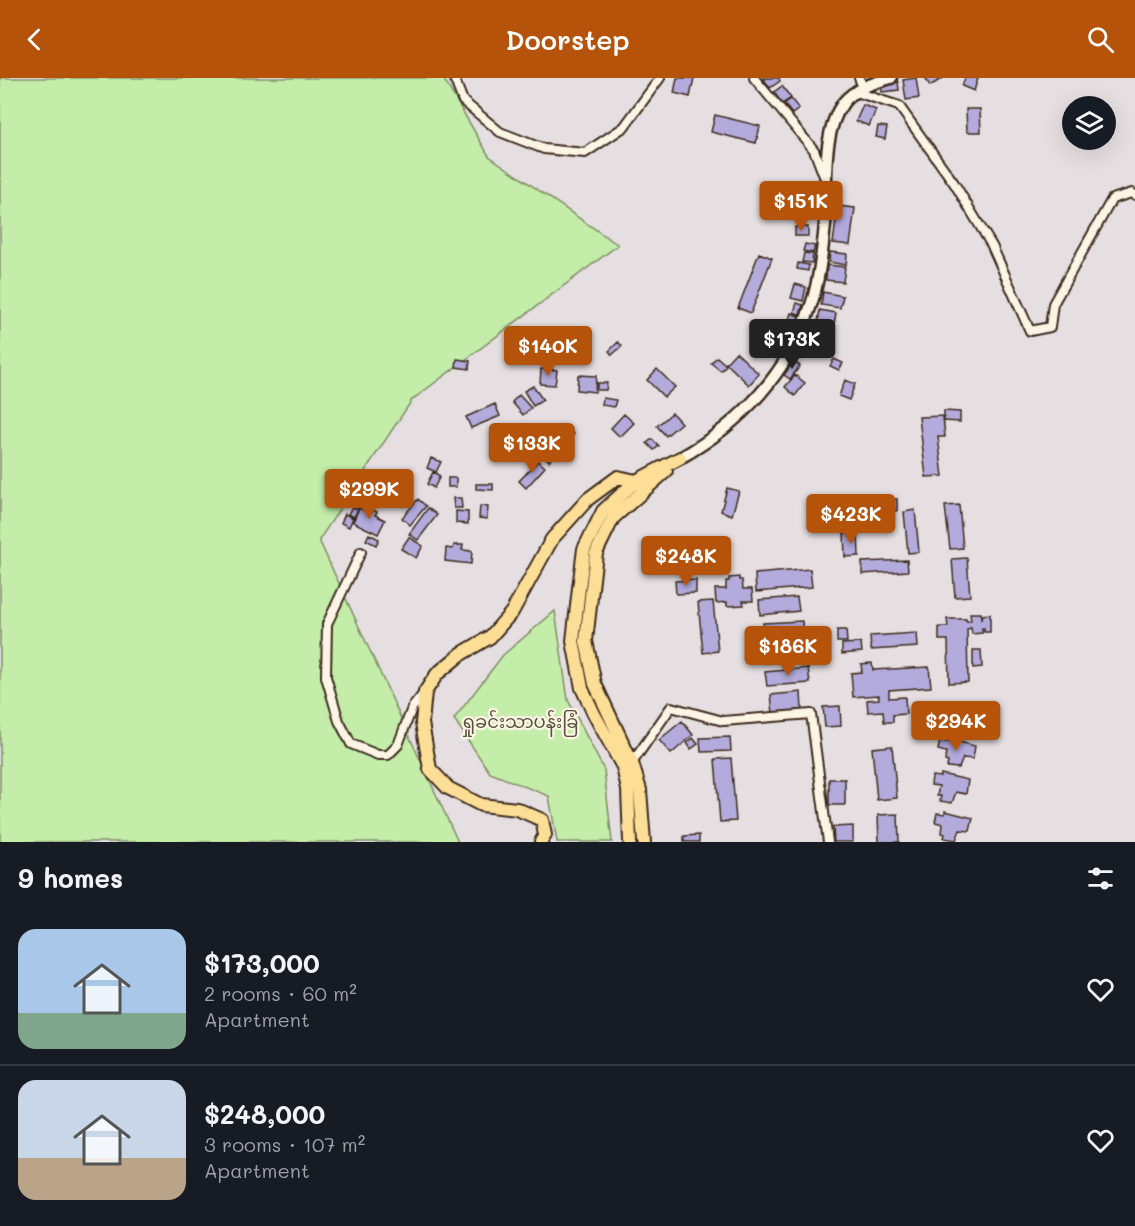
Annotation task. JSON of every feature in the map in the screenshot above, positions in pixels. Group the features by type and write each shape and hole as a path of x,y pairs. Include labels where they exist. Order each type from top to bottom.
{"highway":[{"path":"630,842 634,790 582,688 573,641 584,549 603,511 680,458"},
{"path":"541,842 545,835 542,819 517,809 481,805 448,788 430,769 422,723 425,692 437,674 461,654 490,637 512,612 552,539 588,499 618,477 641,485"},
{"path":"641,485 613,518 596,552 586,641 595,684 632,763 634,790 645,842"}],"main road":[{"path":"680,458 699,448 756,401 788,357 801,333 812,303 825,223 825,179 832,130 843,104 859,86 891,78"}],"street":[{"path":"454,78 463,101 500,132 544,149 585,153 624,127 660,78"},
{"path":"754,78 814,150 825,179"},
{"path":"859,86 899,106 954,183 992,246 1030,331 1050,327 1053,304 1112,200 1132,193 1135,195"},
{"path":"361,552 327,624 326,676 339,721 351,744 378,755 388,755 398,745 412,708 425,692"},
{"path":"632,763 671,707 723,721 811,714 828,842"}],"green space":[{"path":"0,78 443,78 489,156 618,245 412,400 319,540 458,842 0,842"},
{"name":"ရှုခင်းသာပန်းခြံ","path":"555,611 568,700 604,770 612,842 557,842 549,796 490,773 454,719 503,655"}],"building":[{"path":"677,78 694,78 690,97 674,93"},
{"path":"763,78 779,78 780,81 770,88"},
{"path":"916,78 919,98 906,100 903,80"},
{"path":"927,78 943,78 930,86 926,79"},
{"path":"965,78 978,78 974,91 962,86"},
{"path":"898,82 899,90 882,92 881,84"},
{"path":"782,86 791,98 782,104 774,92"},
{"path":"791,99 799,109 792,114 784,104"},
{"path":"863,105 876,110 869,126 856,121"},
{"path":"966,109 980,109 981,132 967,132"},
{"path":"715,115 760,126 756,143 711,132"},
{"path":"878,126 887,127 885,139 876,137"},
{"path":"797,185 813,185 813,189 797,188"},
{"path":"805,201 818,201 818,207 805,207"},
{"path":"838,206 855,208 850,245 833,243"},
{"path":"801,208 816,208 816,219 801,219"},
{"path":"795,227 808,227 808,236 795,236"},
{"path":"805,244 815,246 813,253 803,251"},
{"path":"830,252 847,254 846,265 829,262"},
{"path":"759,253 772,258 751,313 738,308"},
{"path":"804,253 813,254 812,263 802,262"},
{"path":"798,263 809,265 808,271 797,269"},
{"path":"827,265 845,267 843,282 826,280"},
{"path":"795,284 806,287 803,301 791,298"},
{"path":"823,292 843,296 840,308 821,305"},
{"path":"797,303 803,305 800,315 794,312"},
{"path":"820,310 836,313 832,336 816,333"},
{"path":"791,313 799,316 796,325 788,323"},
{"path":"618,342 622,346 612,355 609,351"},
{"path":"736,352 759,374 749,385 726,363"},
{"path":"717,357 726,365 721,371 711,363"},
{"path":"457,359 470,361 469,369 456,367"},
{"path":"834,359 843,363 839,370 830,366"},
{"path":"794,361 800,366 790,379 784,375"},
{"path":"541,369 557,370 555,385 540,384"},
{"path":"657,369 675,387 664,397 647,380"},
{"path":"578,375 596,376 595,392 577,390"},
{"path":"795,375 805,383 795,396 785,387"},
{"path":"845,380 855,384 849,400 839,396"},
{"path":"597,383 607,383 606,390 597,390"},
{"path":"533,386 543,400 533,406 524,391"},
{"path":"519,395 531,408 523,415 512,402"},
{"path":"603,398 616,400 614,407 602,405"},
{"path":"495,404 500,416 471,428 466,417"},
{"path":"944,411 960,412 960,422 944,421"},
{"path":"672,413 681,423 666,436 657,426"},
{"path":"624,414 634,423 620,437 611,428"},
{"path":"943,416 945,437 938,437 943,476 926,477 919,417"},
{"path":"564,425 574,434 549,461 539,452"},
{"path":"652,439 659,446 654,450 647,443"},
{"path":"431,458 441,462 436,472 427,468"},
{"path":"538,461 545,467 526,488 519,481"},
{"path":"433,472 440,476 434,488 427,484"},
{"path":"448,478 456,478 456,487 448,487"},
{"path":"476,484 493,484 493,490 476,489"},
{"path":"357,487 366,492 362,499 353,493"},
{"path":"727,488 739,491 732,515 721,511"},
{"path":"453,498 461,498 462,508 454,508"},
{"path":"418,499 426,506 410,525 402,518"},
{"path":"874,499 897,499 897,511 874,510"},
{"path":"959,505 963,548 950,549 945,506"},
{"path":"480,506 488,507 487,519 479,518"},
{"path":"352,507 358,509 354,517 348,514"},
{"path":"367,507 377,512 375,515 385,520 378,534 353,522 359,508 365,511"},
{"path":"428,508 437,515 418,540 409,534"},
{"path":"915,510 919,552 908,553 904,512"},
{"path":"456,511 468,512 468,524 456,523"},
{"path":"345,514 353,518 349,527 341,523"},
{"path":"844,533 858,533 859,556 845,557"},
{"path":"369,534 379,539 376,545 366,540"},
{"path":"409,537 423,546 416,558 401,549"},
{"path":"454,545 463,545 462,550 472,551 471,564 445,561 446,548 453,549"},
{"path":"967,558 970,596 955,597 952,559"},
{"path":"907,560 908,571 862,574 862,562"},
{"path":"810,569 812,587 756,592 755,574"},
{"path":"739,577 739,580 742,580 743,589 752,589 753,601 743,601 744,605 727,606 727,602 716,603 715,589 726,589 726,581 729,581 729,578"},
{"path":"696,580 696,593 676,594 675,581"},
{"path":"797,597 799,611 760,615 759,600"},
{"path":"713,601 718,651 703,653 698,602"},
{"path":"970,613 981,613 981,620 982,615 990,614 990,632 984,632 982,628 982,633 972,634 971,628 967,629 968,682 949,683 948,640 939,640 939,627 948,627 947,619 971,621"},
{"path":"802,621 803,636 764,638 763,623"},
{"path":"837,630 846,630 847,642 837,642"},
{"path":"917,633 918,647 871,650 870,636"},
{"path":"861,643 862,652 842,654 842,644"},
{"path":"809,644 810,660 765,663 763,647"},
{"path":"973,650 981,650 982,667 973,668"},
{"path":"872,663 873,670 929,667 931,687 889,690 889,698 905,697 906,714 893,715 893,722 884,722 883,711 868,712 867,700 879,699 879,695 853,697 851,673 862,672 861,664"},
{"path":"808,668 810,683 767,686 765,672"},
{"path":"801,692 802,710 773,713 771,695"},
{"path":"840,706 841,726 825,727 823,707"},
{"path":"682,721 693,735 671,754 659,740"},
{"path":"730,737 731,751 701,752 700,738"},
{"path":"693,738 698,744 691,749 687,743"},
{"path":"948,739 975,746 973,759 963,758 959,768 947,767 946,752 938,750 940,741 948,742"},
{"path":"892,746 897,798 877,800 872,748"},
{"path":"731,758 736,821 720,822 715,759"},
{"path":"941,774 968,780 966,794 956,792 952,803 940,801 941,796 937,796 939,786 931,785 932,776 940,777"},
{"path":"829,779 845,779 845,805 829,805"},
{"path":"945,811 973,818 970,831 960,830 956,840 944,838 943,824 935,822 937,813 945,814"},
{"path":"898,814 899,842 879,842 878,815"},
{"path":"853,826 853,842 834,842 833,827"},
{"path":"699,835 699,842 684,842 684,836"}]}
